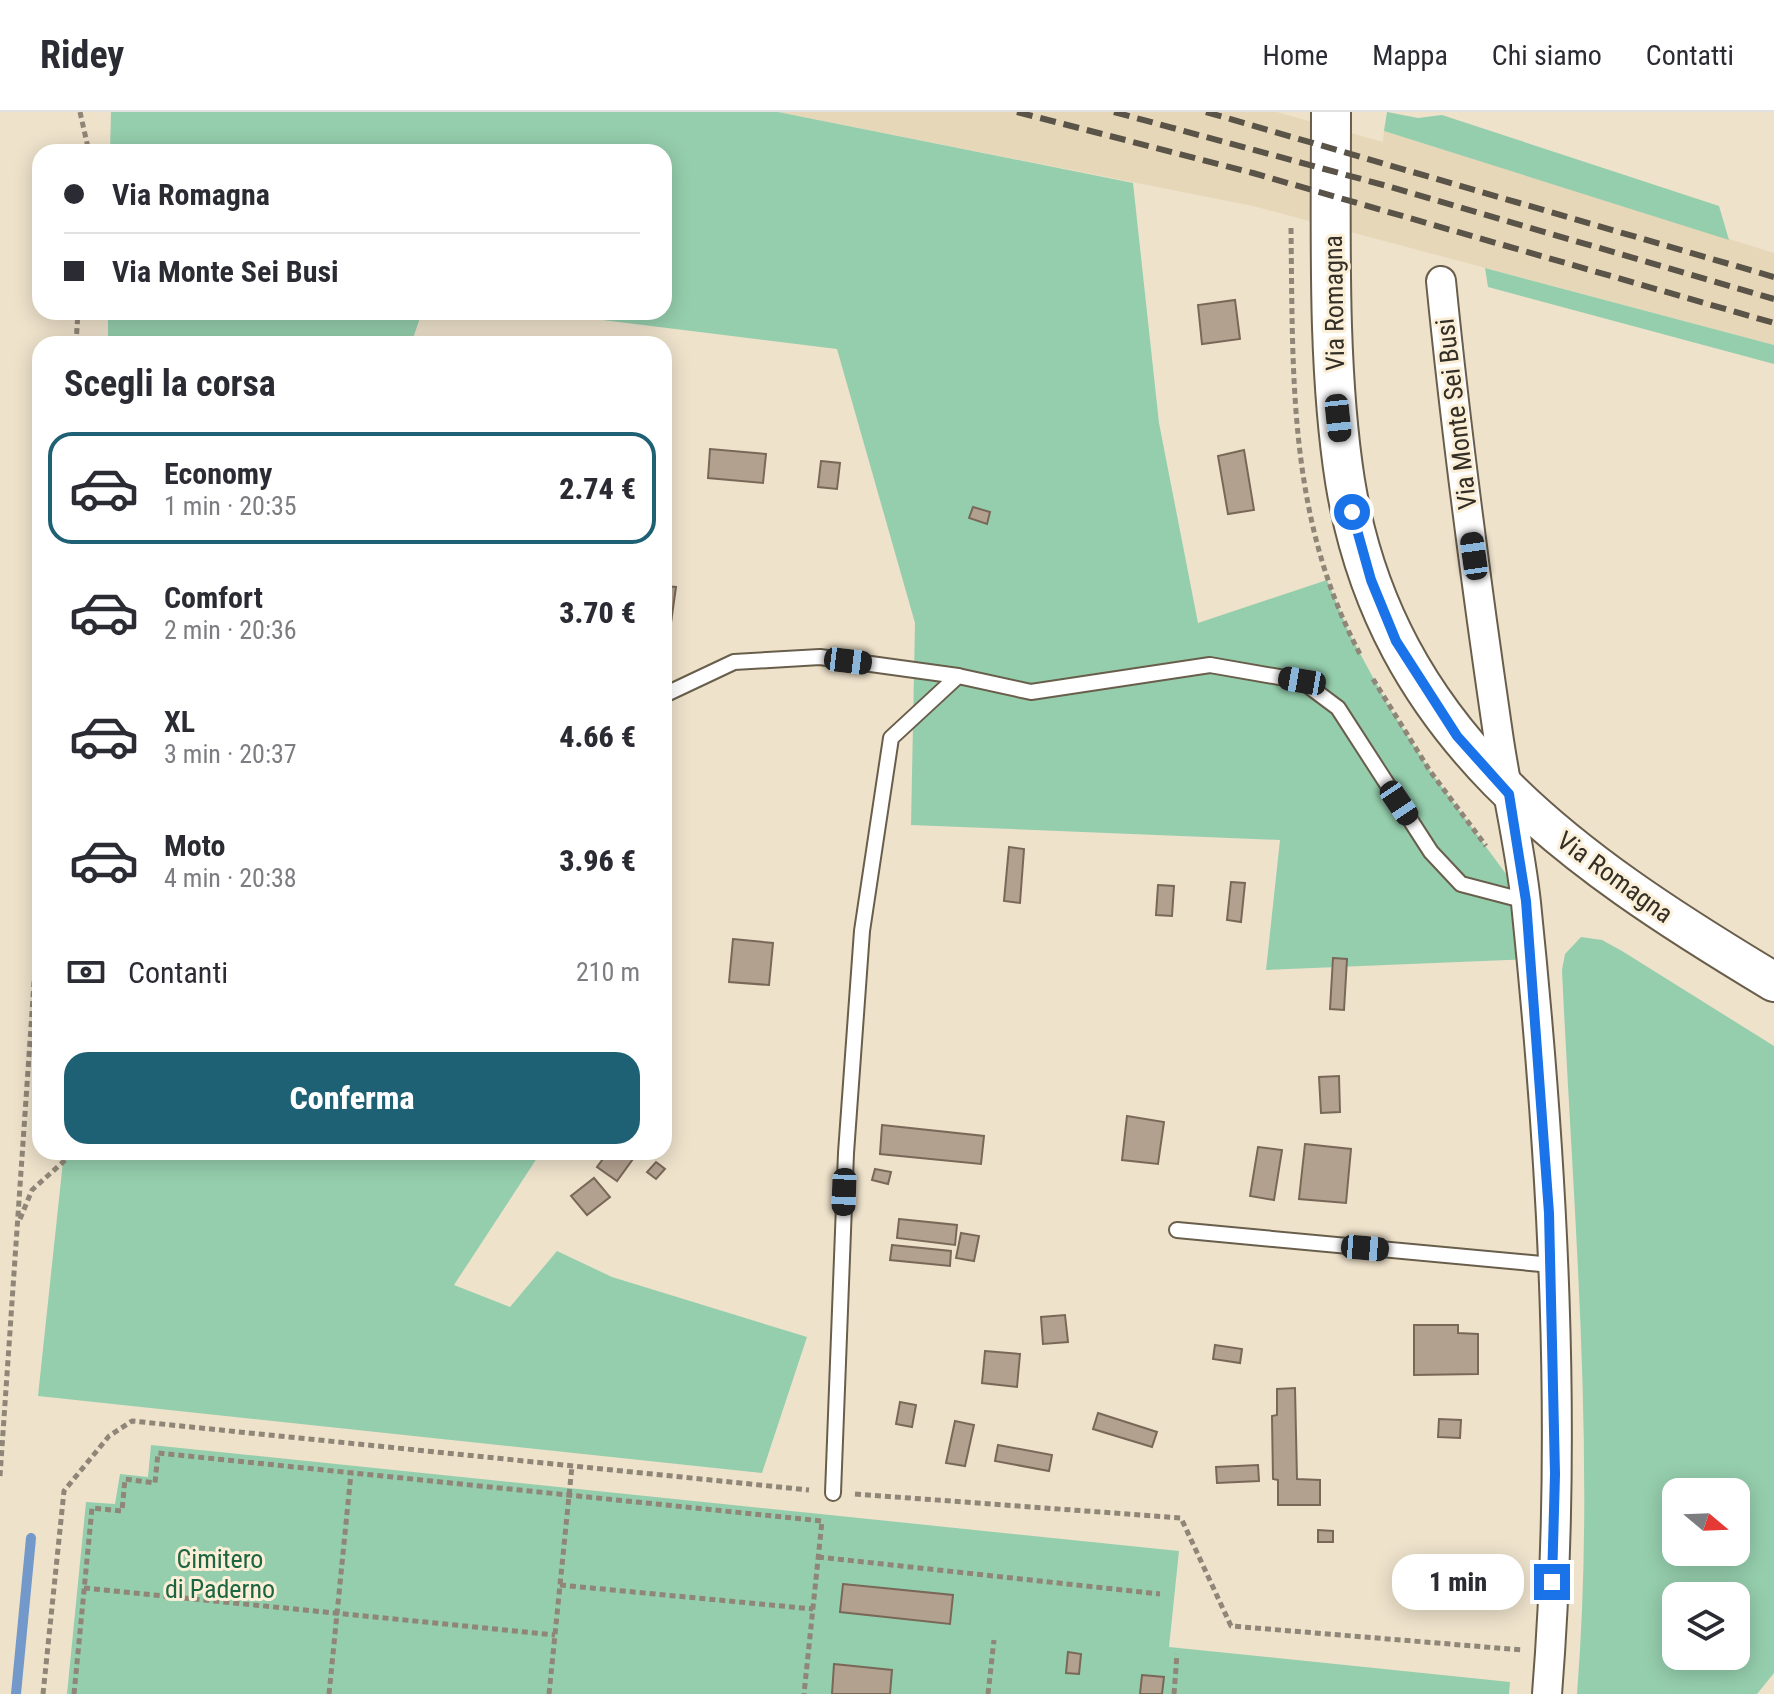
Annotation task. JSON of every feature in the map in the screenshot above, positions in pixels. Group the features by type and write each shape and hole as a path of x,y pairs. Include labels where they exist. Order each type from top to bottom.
{"main road":[{"name":"Via Romagna","path":"1331,112 1338,418 1352,512 1371,580 1396,641 1457,736 1509,794 1615,882 1774,982"}],"street":[{"name":"Via Monte Sei Busi","path":"1441,281 1454,413 1526,901 1552,1265 1555,1474 1547,1694"}],"lane":[{"path":"672,691 734,662 820,657 958,676 1031,692 1210,665 1302,681 1338,708 1431,852 1461,884 1526,901"},
{"path":"833,1493 846,1153 862,931 891,738 958,676"},
{"path":"1177,1230 1552,1265"}],"path":[{"path":"80,112 87,144"},
{"path":"0,1476 32,1021"},
{"path":"19,1224 32,1190 65,1160"},
{"path":"43,1694 64,1491 109,1436 132,1421 833,1493 1181,1518 1231,1626 1550,1652"},
{"path":"74,1694 92,1508 122,1511 125,1479 155,1483 158,1453 822,1521 804,1694"},
{"path":"549,1694 572,1466"},
{"path":"329,1694 351,1473"},
{"path":"818,1557 1160,1594"},
{"path":"560,1585 813,1609"},
{"path":"84,1588 555,1635"},
{"path":"988,1694 994,1640"},
{"path":"1174,1694 1177,1654"}],"shaded area":[{"path":"778,112 1277,112 1383,142 1384,131 1774,253 1774,345 1253,206"}],"green space":[{"path":"111,112 778,112 1133,183 1159,423 1198,623 1327,580 1350,635 1389,707 1430,771 1526,901 1530,959 1266,970 1280,840 911,825 915,623 837,349 603,320 672,320 672,144 110,144"},
{"path":"1387,112 1418,118 1442,115 1719,206 1729,240 1384,131"},
{"path":"1485,268 1774,345 1774,364 1488,287"},
{"path":"108,320 419,320 414,336 108,336"},
{"path":"1581,937 1602,940 1774,1046 1774,1673 1757,1694 1577,1694 1582,1604 1584,1423 1562,970 1565,954"},
{"path":"63,1160 536,1160 454,1285 510,1307 557,1251 612,1277 807,1337 762,1473 38,1396"},
{"name":"Cimitero di Paderno","path":"151,1445 1179,1551 1169,1647 1510,1682 1509,1694 67,1694 86,1502 115,1504 120,1474 148,1477"}],"building":[{"path":"1235,300 1240,339 1202,344 1198,305"},
{"path":"710,449 766,454 763,483 708,478"},
{"path":"1244,450 1254,510 1228,514 1218,456"},
{"path":"821,461 840,463 837,489 818,487"},
{"path":"973,507 990,512 987,524 969,518"},
{"path":"672,587 676,587 672,616"},
{"path":"1009,847 1024,849 1020,903 1004,901"},
{"path":"1231,882 1245,883 1241,922 1227,920"},
{"path":"1158,885 1174,886 1172,916 1156,915"},
{"path":"733,939 773,943 769,985 729,982"},
{"path":"1333,958 1347,959 1344,1010 1330,1009"},
{"path":"1339,1076 1340,1112 1321,1113 1319,1077"},
{"path":"1127,1116 1164,1122 1158,1164 1122,1160"},
{"path":"882,1125 984,1136 981,1164 880,1154"},
{"path":"1305,1144 1351,1149 1346,1203 1299,1199"},
{"path":"1258,1147 1282,1150 1274,1200 1250,1196"},
{"path":"602,1160 632,1160 617,1181 597,1167"},
{"path":"656,1162 665,1169 656,1179 647,1172"},
{"path":"875,1169 891,1172 888,1184 872,1180"},
{"path":"594,1178 610,1197 587,1215 571,1196"},
{"path":"899,1219 957,1225 955,1245 897,1238"},
{"path":"961,1233 979,1236 974,1261 956,1258"},
{"path":"892,1245 951,1251 950,1266 890,1260"},
{"path":"1065,1315 1068,1342 1043,1344 1041,1317"},
{"path":"1414,1325 1458,1325 1458,1333 1478,1334 1478,1374 1414,1375"},
{"path":"1215,1345 1242,1349 1240,1363 1213,1359"},
{"path":"985,1351 1020,1354 1017,1387 982,1383"},
{"path":"1295,1388 1297,1479 1320,1480 1320,1505 1278,1505 1278,1480 1273,1479 1272,1416 1277,1415 1277,1389"},
{"path":"900,1402 916,1405 912,1427 896,1424"},
{"path":"1098,1413 1157,1432 1152,1447 1093,1429"},
{"path":"1439,1419 1461,1420 1460,1438 1438,1437"},
{"path":"955,1421 974,1425 965,1466 946,1463"},
{"path":"998,1445 1052,1455 1049,1471 995,1461"},
{"path":"1258,1465 1259,1481 1217,1483 1216,1467"},
{"path":"1318,1530 1333,1531 1333,1542 1318,1542"},
{"path":"843,1584 953,1595 950,1624 840,1612"},
{"path":"1068,1652 1081,1654 1079,1674 1066,1673"},
{"path":"834,1664 892,1670 890,1694 832,1694"},
{"path":"1142,1675 1164,1677 1162,1694 1140,1694"}],"waterway":[{"path":"16,1694 31,1538"}],"railway":[{"path":"1017,112 1253,173 1774,323"},
{"path":"1114,112 1387,186 1774,299"},
{"path":"1206,112 1774,277"}],"route":[{"path":"1352,512 1371,580 1396,641 1457,736 1509,794 1526,901 1545,1136 1552,1265 1555,1474 1552,1582"}]}
